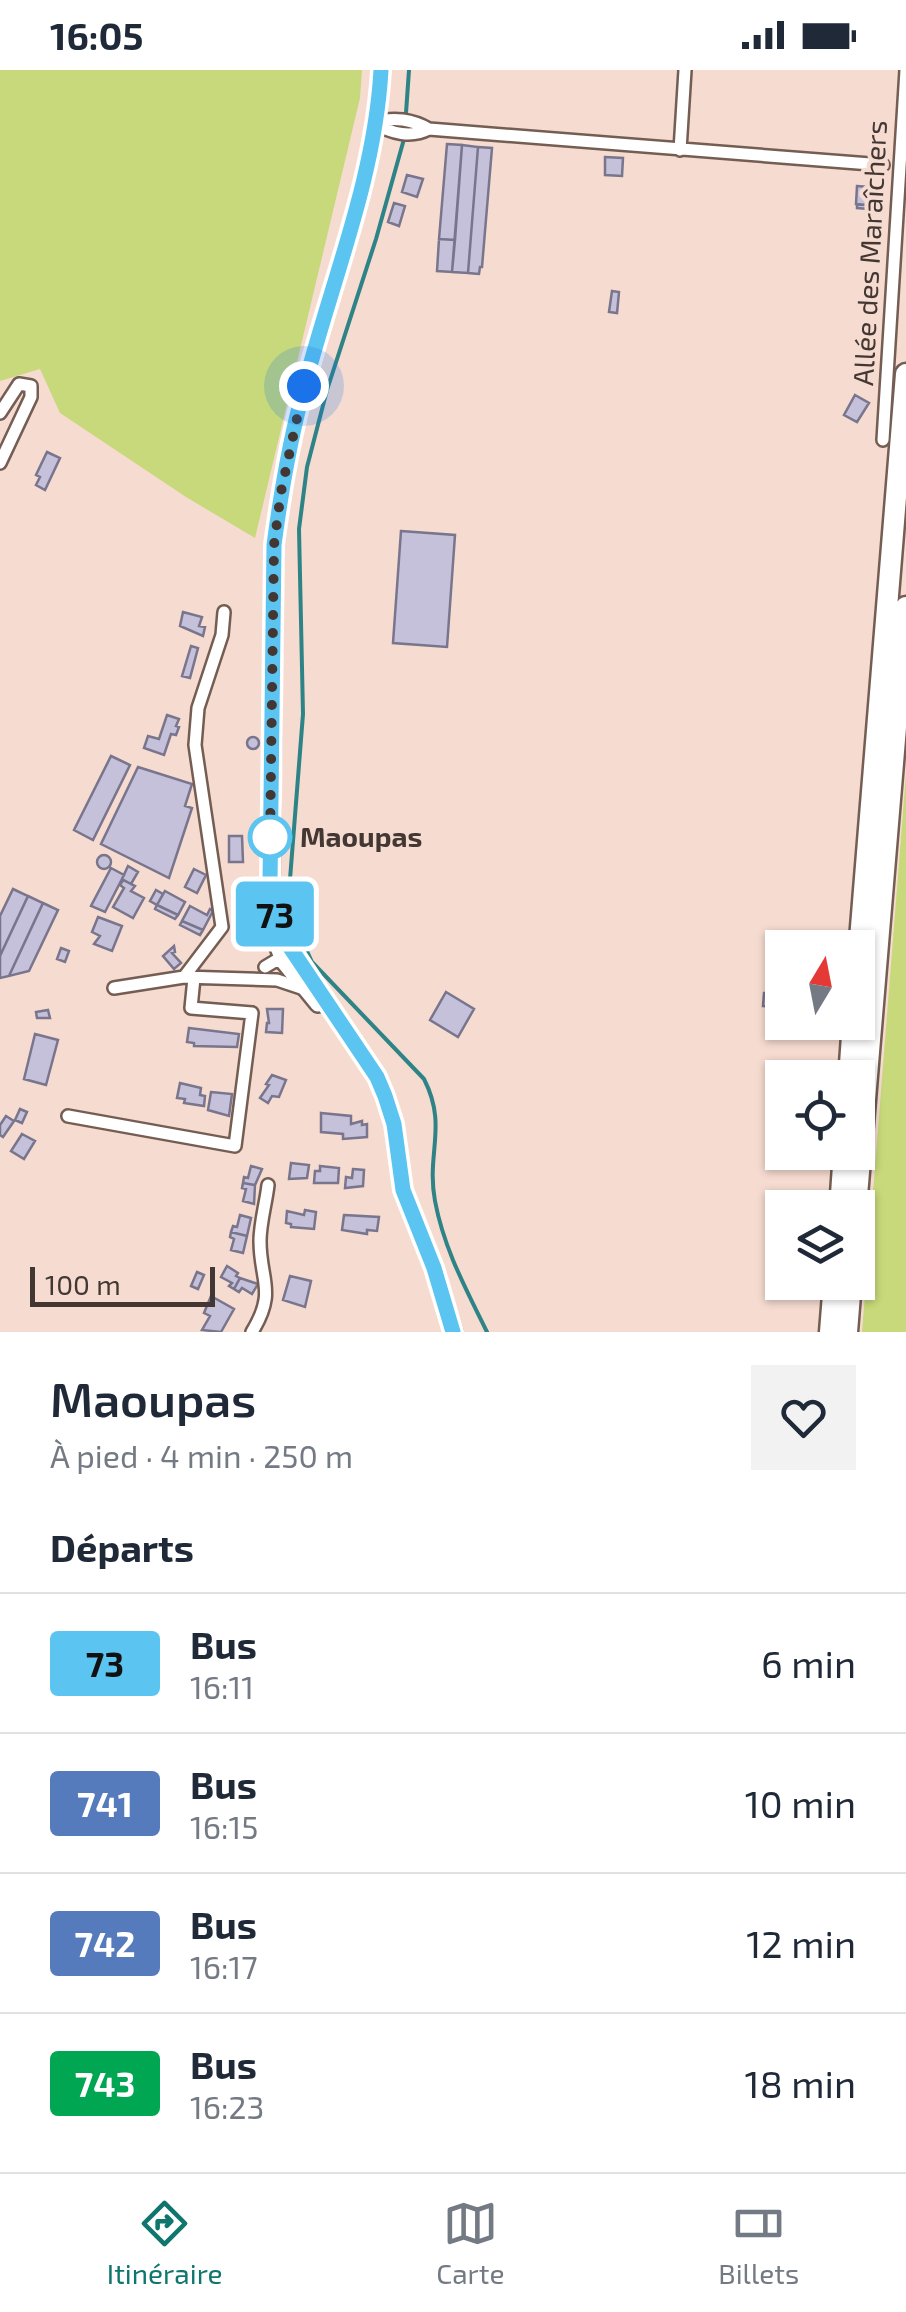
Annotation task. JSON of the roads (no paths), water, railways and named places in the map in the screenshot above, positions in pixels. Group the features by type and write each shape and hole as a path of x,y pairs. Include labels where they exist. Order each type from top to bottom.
{"highway":[{"path":"861,930 906,374"},
{"path":"857,1190 906,607"},
{"path":"830,1332 833,1300"},
{"path":"848,1332 850,1300"}],"main road":[{"path":"381,70 376,123 334,288 304,386 281,492 274,561 268,917 272,938 284,963 311,989 377,1077 390,1108 403,1190 454,1332"},
{"path":"270,883 284,963"}],"street":[{"path":"680,150 684,70"},
{"name":"Allée des Maraîchers","path":"884,440 906,70"},
{"path":"376,123 386,131 418,135 429,129 883,164"},
{"path":"0,413 19,384 31,386 31,397 0,463"},
{"path":"68,1116 234,1146 252,1013 191,1008 189,978 222,928 195,744 198,708 222,635 224,612"},
{"path":"265,967 272,938"},
{"path":"246,978 265,967 284,963"},
{"path":"114,988 189,978 246,978 284,963"},
{"path":"284,963 311,989"},
{"path":"252,1332 261,1316 268,1284 260,1240 268,1185"}],"waterway":[{"path":"406,113 409,70"},
{"path":"404,139 307,467 299,529 303,714 289,892 294,923 312,962 424,1079 435,1111 433,1184 439,1219 456,1268 487,1332"}],"place":[{"name":"Maoupas","path":"270,837"}]}
